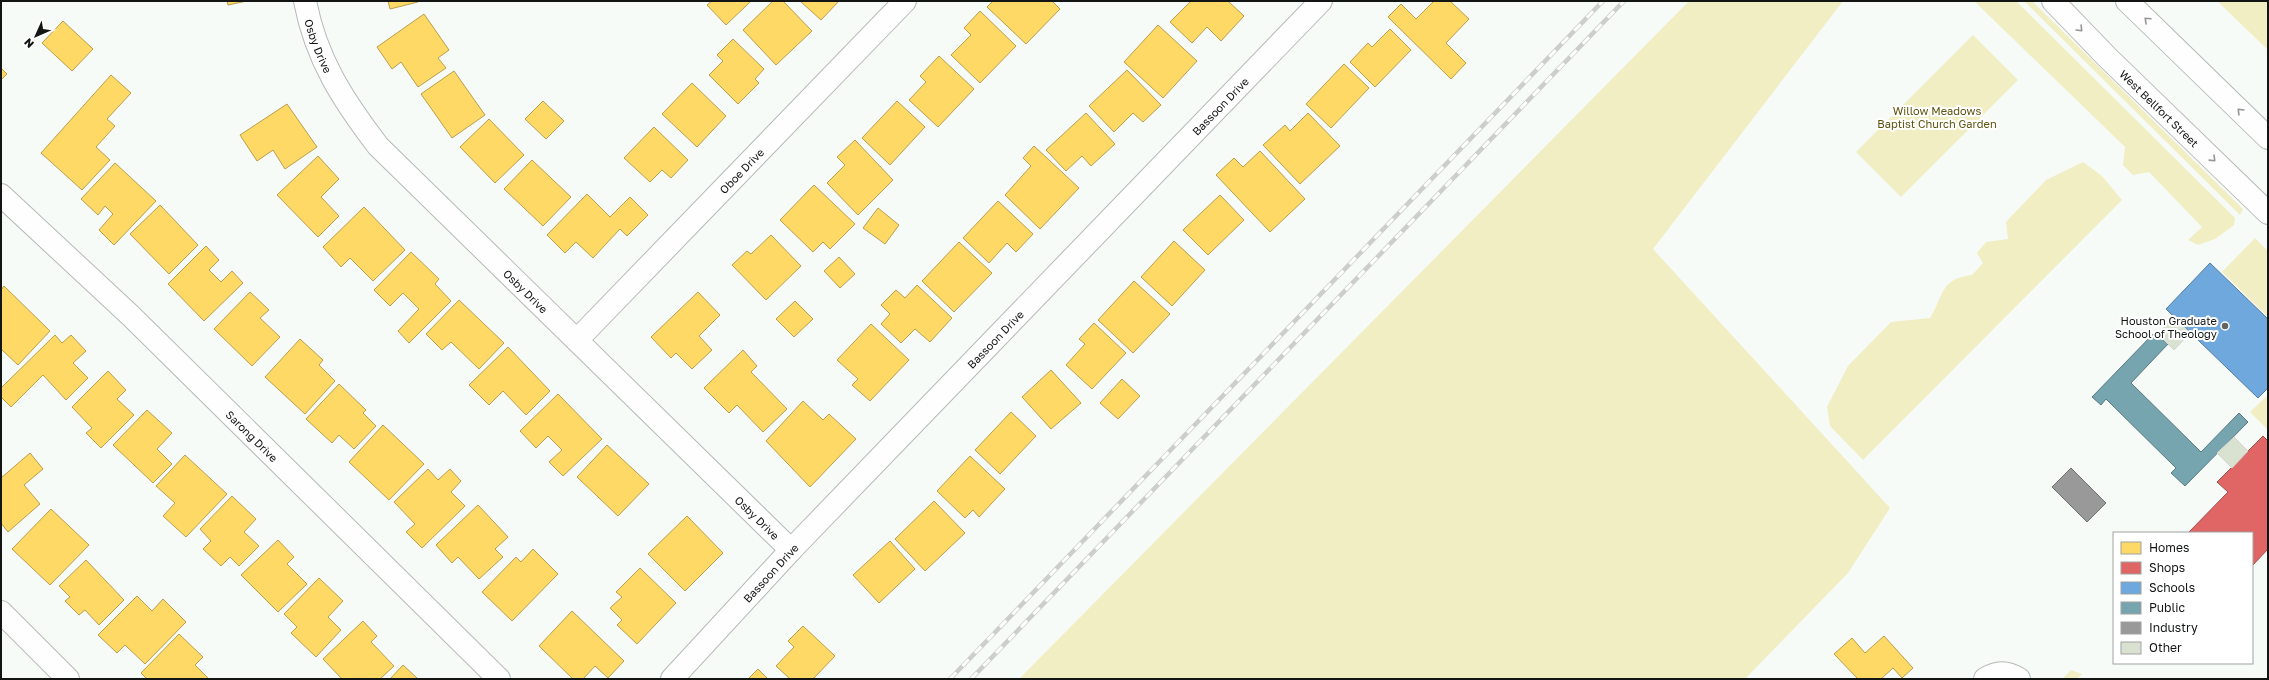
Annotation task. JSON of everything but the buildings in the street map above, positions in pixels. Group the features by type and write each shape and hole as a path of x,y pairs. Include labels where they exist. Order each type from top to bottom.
{"street":[{"name":"Osby Drive","path":"305,1 311,29 327,69 348,106 378,146 792,550"},
{"name":"Oboe Drive","path":"577,340 905,1"},
{"name":"Bassoon Drive","path":"672,679 792,550 1321,1"},
{"name":"West Bellfort Street","path":"2053,1 2107,57 2267,210"},
{"path":"2127,1 2268,138"},
{"name":"Sarong Drive","path":"1,195 131,316 499,679"},
{"path":"1,612 68,679"},
{"path":"1985,679 1999,672 2011,674 2019,679"}],"green space":[{"path":"1689,1 1843,1 1653,249 1890,508 1848,573 1745,679 1019,679"},
{"path":"1974,1 2016,1 2235,218 2234,225 2215,239 2198,245 2188,240 2202,227 2149,172 2133,175 2123,165 2125,147"},
{"path":"2024,1 2032,1 2243,209 2240,215"},
{"path":"2217,1 2268,1 2268,50"},
{"name":"Willow Meadows Baptist Church Garden","path":"1973,35 2018,80 1901,197 1856,152"},
{"path":"2083,162 2102,176 2122,200 1863,460 1830,426 1827,407 1848,366 1891,322 1930,318 1941,294 1949,284 1954,280 1972,275 1983,263 1977,253 1986,242 2008,239 2006,222 2046,180"},
{"path":"2255,238 2268,251 2268,317 2222,272"},
{"path":"2268,395 2268,430 2250,412"},
{"path":"2071,670 2082,674 2077,679 2062,679"}],"railway":[{"path":"950,679 1603,1"},
{"path":"971,679 1624,1"}],"place":[{"name":"Houston Graduate School of Theology","path":"2225,326"}]}
